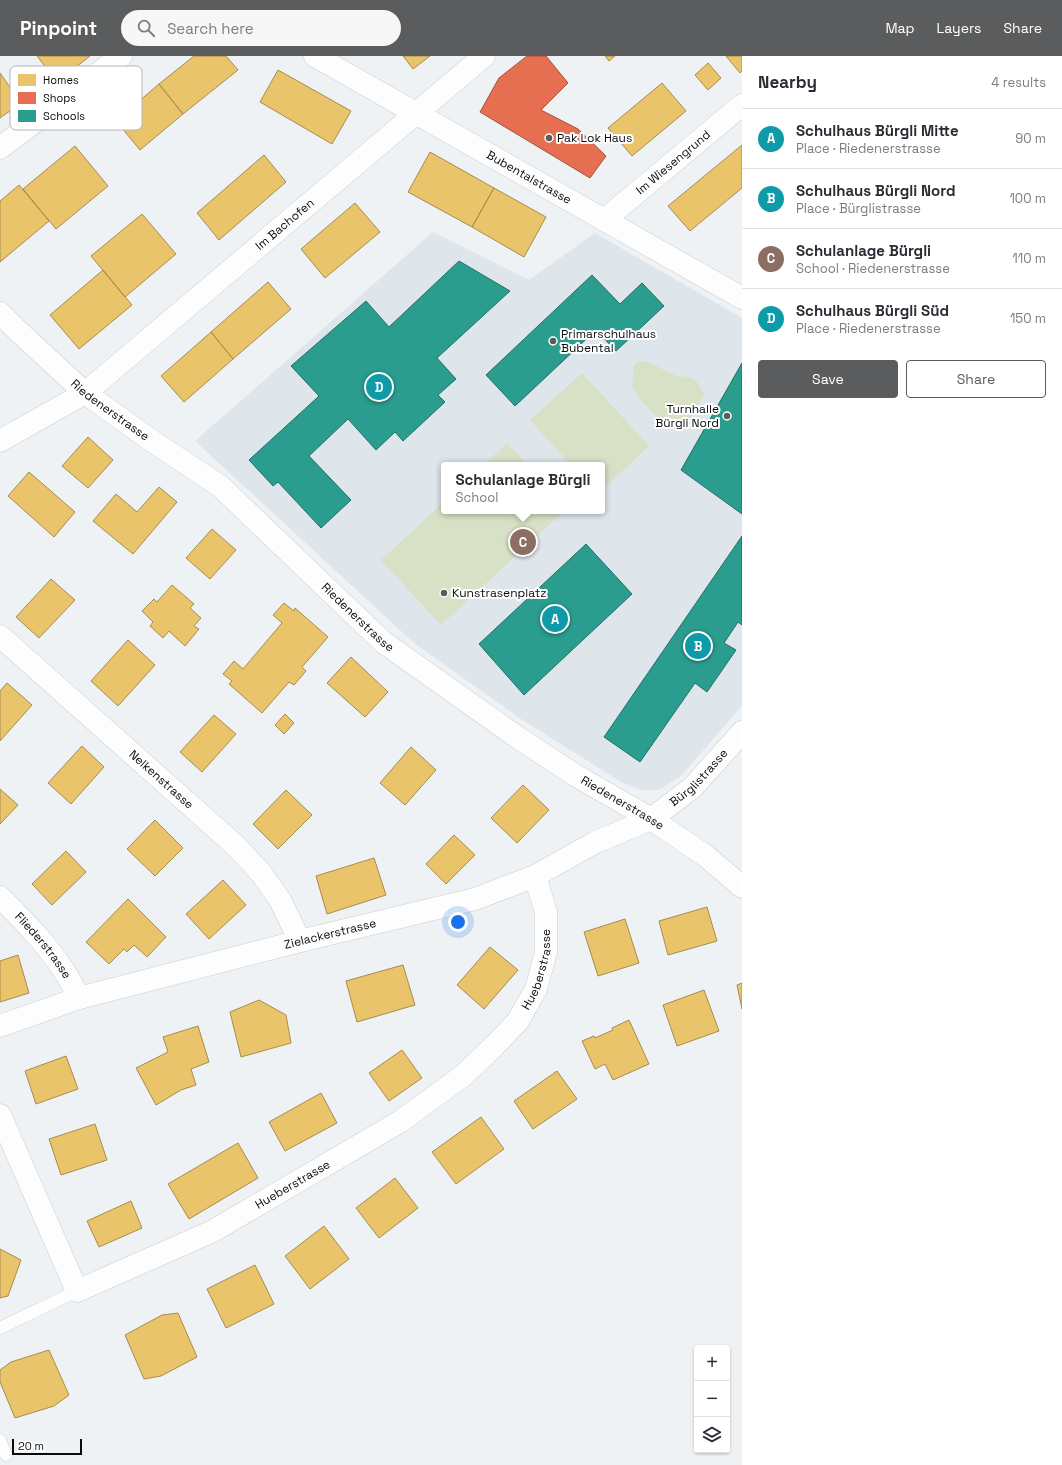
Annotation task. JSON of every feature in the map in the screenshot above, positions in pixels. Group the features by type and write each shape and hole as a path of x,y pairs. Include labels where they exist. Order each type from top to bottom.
{"street":[{"path":"108,66 121,56"},
{"name":"Bubentalstrasse","path":"315,56 742,298"},
{"name":"Im Bachofen","path":"0,441 84,393 484,56"},
{"name":"Im Wiesengrund","path":"604,220 742,105"},
{"path":"0,148 24,130"},
{"name":"Riedenerstrasse","path":"0,313 84,393 220,486 383,642 517,737 575,775 651,819 706,856 742,887"},
{"name":"Nelkenstrasse","path":"0,636 236,846 261,873 280,900 300,941"},
{"name":"Bürglistrasse","path":"651,819 693,787 742,732"},
{"name":"Zielackerstrasse","path":"0,1026 79,998 300,941 475,900 535,876 596,842 651,819"},
{"name":"Hueberstrasse","path":"77,1291 213,1231 401,1121 464,1075 518,1021 536,989 546,952 546,912 535,876"},
{"name":"Fliederstrasse","path":"0,897 25,922 49,950 66,974 79,998"},
{"path":"0,1115 77,1291"}],"lane":[{"path":"0,1328 77,1291"},
{"path":"0,1440 6,1455"}],"shaded area":[{"path":"433,232 529,280 595,233 742,318 742,706 680,777 658,790 640,790 621,782 524,721 414,643 195,441"}],"green space":[{"path":"639,361 648,362 676,376 689,377 696,381 704,393 696,412 681,430 658,419 638,396 632,386 634,365"},
{"path":"582,373 649,446 605,487 605,462 568,462 530,420"},
{"path":"507,443 524,462 487,462"},
{"name":"Kunstrasenplatz","path":"441,505 441,514 561,514 441,625 381,560"}],"building: Homes":[{"path":"37,56 90,56 77,66 45,66"},
{"path":"194,56 226,56 238,70 183,114 159,84"},
{"path":"403,56 430,56 413,69"},
{"path":"605,56 615,56 609,61"},
{"path":"726,56 742,56 742,71 740,73"},
{"path":"708,63 721,78 708,90 695,75"},
{"path":"278,70 351,111 332,144 260,102"},
{"path":"0,73 10,87 10,111 0,118"},
{"path":"662,83 686,111 632,156 608,128"},
{"path":"159,84 183,114 140,150 123,130 142,130 142,99"},
{"path":"742,145 742,188 690,231 668,206"},
{"path":"75,146 108,186 56,229 23,189"},
{"path":"430,152 494,188 472,227 408,192"},
{"path":"264,155 286,182 219,240 197,213"},
{"path":"19,185 49,221 0,262 0,201"},
{"path":"494,188 546,217 524,257 472,227"},
{"path":"355,203 380,232 325,278 301,249"},
{"path":"142,214 176,254 125,297 91,256"},
{"path":"103,270 132,305 79,349 50,315"},
{"path":"268,282 291,309 233,359 211,332"},
{"path":"211,332 233,359 184,402 161,376"},
{"path":"88,437 113,460 88,488 62,466"},
{"path":"29,472 75,512 54,537 8,496"},
{"path":"159,487 177,502 133,554 93,521 116,494 137,512"},
{"path":"212,529 236,550 210,579 186,558"},
{"path":"51,579 75,600 39,638 16,617"},
{"path":"172,585 194,604 190,608 201,618 194,626 199,629 185,646 169,631 163,638 150,626 153,622 142,611 154,599 157,602"},
{"path":"284,603 294,611 295,608 328,637 302,667 306,671 294,685 289,682 262,713 229,684 232,681 223,674 234,661 243,669 282,623 273,615"},
{"path":"128,640 155,665 118,706 91,681"},
{"path":"351,657 388,692 365,717 327,683"},
{"path":"7,683 32,705 0,741 0,691"},
{"path":"285,714 294,723 284,734 275,725"},
{"path":"214,715 236,734 202,772 180,752"},
{"path":"82,746 104,767 71,804 48,783"},
{"path":"411,747 436,770 405,805 380,783"},
{"path":"523,785 549,810 517,843 491,818"},
{"path":"0,789 18,805 0,824"},
{"path":"286,790 312,815 278,849 253,824"},
{"path":"155,820 183,848 155,876 127,849"},
{"path":"454,835 475,855 446,884 426,864"},
{"path":"66,851 86,872 52,905 32,884"},
{"path":"374,858 386,895 327,914 316,876"},
{"path":"223,880 246,905 209,939 186,914"},
{"path":"128,899 166,937 147,957 134,945 127,952 124,949 109,964 86,942"},
{"path":"707,907 717,941 668,955 659,921"},
{"path":"625,919 639,963 598,976 584,932"},
{"path":"490,947 518,970 484,1009 457,985"},
{"path":"18,955 29,993 0,1002 0,961"},
{"path":"403,965 415,1005 357,1022 346,981"},
{"path":"742,983 742,1009 737,985"},
{"path":"704,990 719,1031 677,1046 663,1005"},
{"path":"259,1000 286,1015 291,1043 241,1057 230,1012"},
{"path":"629,1020 649,1064 613,1080 605,1064 595,1069 582,1041 594,1036 595,1038 613,1030 612,1028"},
{"path":"198,1026 209,1062 191,1069 196,1085 181,1090 156,1105 136,1068 168,1052 163,1037"},
{"path":"402,1050 422,1078 389,1101 369,1073"},
{"path":"66,1056 78,1089 36,1104 25,1071"},
{"path":"557,1071 577,1099 533,1129 514,1101"},
{"path":"321,1093 337,1123 285,1151 269,1122"},
{"path":"481,1117 504,1149 456,1184 432,1152"},
{"path":"95,1124 107,1160 61,1175 49,1139"},
{"path":"238,1143 258,1178 189,1219 168,1184"},
{"path":"395,1178 418,1208 379,1238 356,1208"},
{"path":"131,1201 142,1228 99,1247 87,1221"},
{"path":"324,1226 349,1259 310,1289 285,1256"},
{"path":"0,1249 21,1260 8,1296 0,1298"},
{"path":"255,1265 274,1304 226,1328 207,1289"},
{"path":"178,1313 197,1357 161,1376 144,1379 125,1335 162,1315"},
{"path":"49,1350 69,1395 54,1406 15,1418 0,1382 0,1370 11,1362"}],"building: Shops":[{"path":"527,56 546,56 568,83 541,110 578,129 606,156 590,178 480,112 499,78"}],"building: Schools":[{"path":"459,261 510,291 437,358 456,379 438,395 445,402 403,441 395,432 376,450 348,419 309,456 351,500 321,528 278,482 273,486 249,460 319,396 291,366 366,301 389,327"},
{"name":"Primarschulhaus Bubental","path":"592,275 620,304 642,283 664,306 616,351 596,330 515,406 486,375"},
{"name":"Turnhalle Bürgli Nord","path":"742,363 742,514 681,470"},
{"path":"742,536 742,625 738,622 724,643 736,650 707,692 695,683 640,762 604,737"},
{"path":"586,544 632,594 524,695 479,644"}],"place":[{"name":"Pak Lok Haus","path":"549,138"},
{"name":"Primarschulhaus Bubental","path":"553,341"},
{"name":"Schulhaus Bürgli Süd","path":"379,387"},
{"name":"Turnhalle Bürgli Nord","path":"727,416"},
{"name":"Schulanlage Bürgli","path":"523,542"},
{"name":"Kunstrasenplatz","path":"444,593"},
{"name":"Schulhaus Bürgli Mitte","path":"555,619"},
{"name":"Schulhaus Bürgli Nord","path":"698,646"}]}
